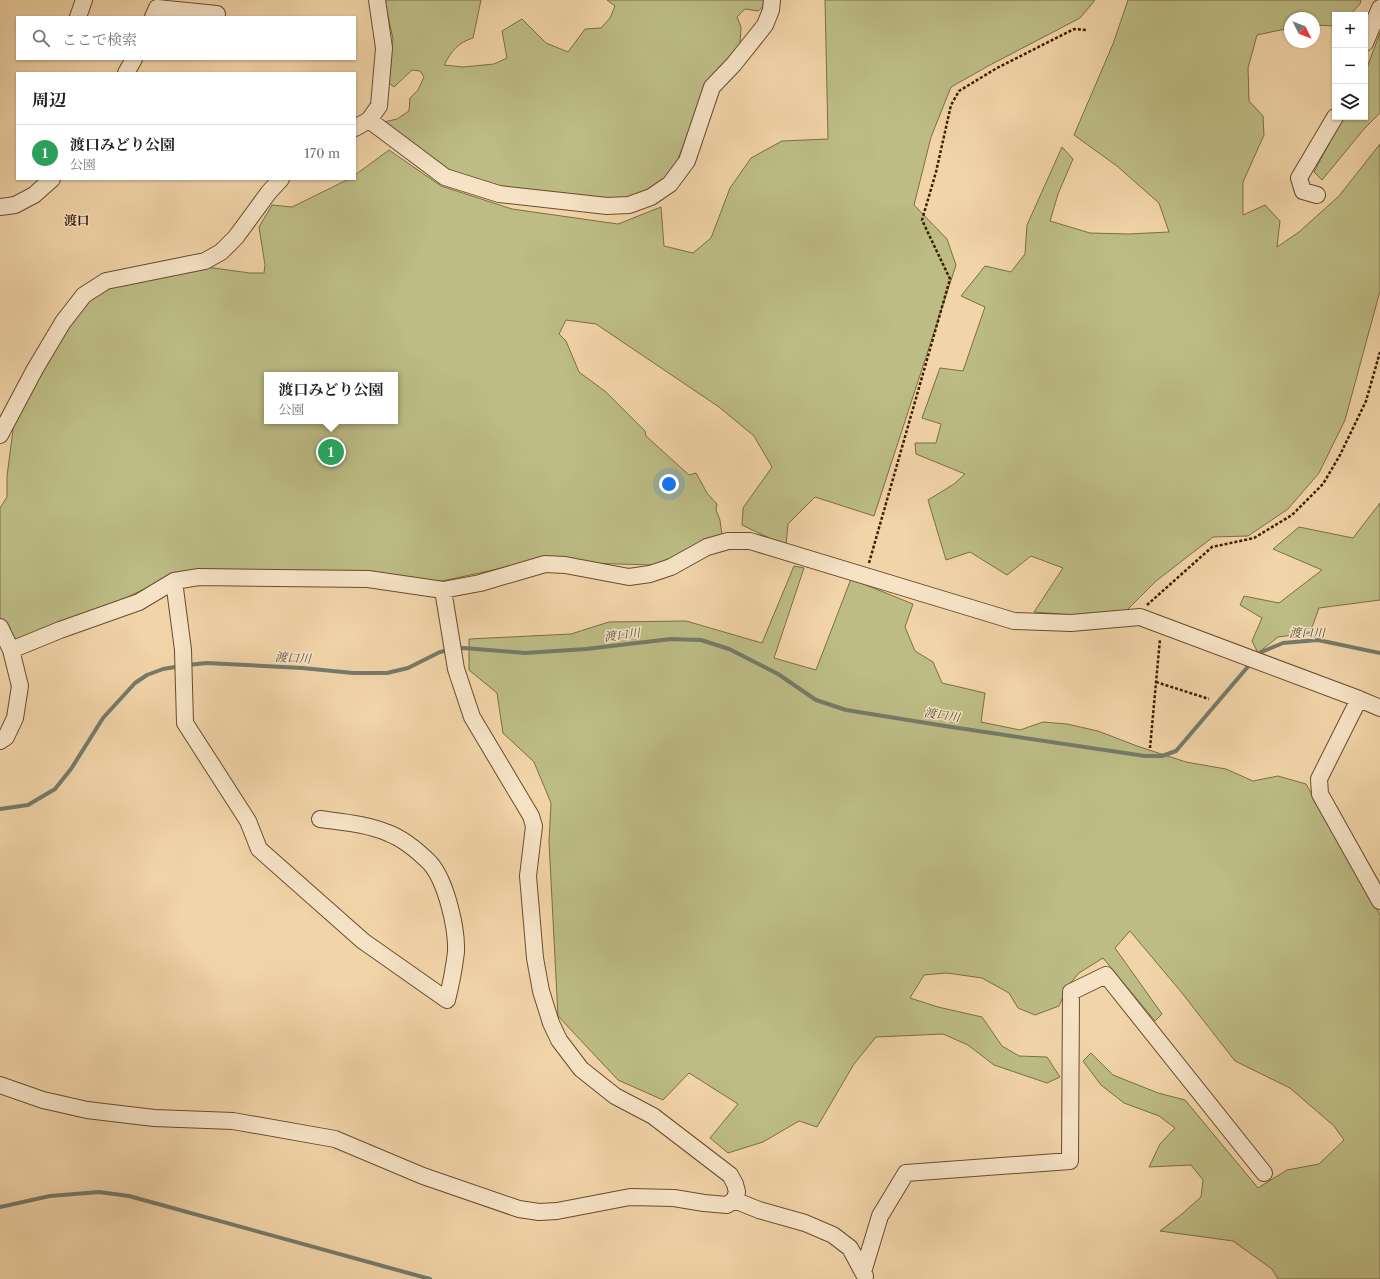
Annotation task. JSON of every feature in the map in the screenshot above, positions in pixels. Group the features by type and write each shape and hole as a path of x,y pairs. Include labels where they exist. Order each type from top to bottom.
{"street":[{"path":"78,16 84,0"},
{"path":"356,127 369,120 379,106 384,48 376,0"},
{"path":"369,120 444,177 499,194 607,206 630,205 651,198 670,184 683,167 687,161 712,87 734,64 765,25 771,10 772,0"},
{"path":"153,16 156,8 217,14"},
{"path":"1368,36 1380,8"},
{"path":"127,72 133,60"},
{"path":"1317,195 1303,191 1299,178 1333,120"},
{"path":"1,205 15,205 34,195 51,180"},
{"path":"0,435 35,369 64,322 84,295 106,281 205,261 221,252 236,237 269,192 280,180"},
{"path":"11,650 60,630 139,602 174,581 199,577 368,579 443,590 480,583 545,564 565,565 629,577 650,574 671,567 707,547 728,541 750,541 866,575 970,609 1014,621 1070,623 1140,617 1380,708"},
{"path":"174,581 183,650 185,723 248,821 259,849 363,942 447,1000 453,977 456,951 453,918 442,885 431,864 407,843 388,833 366,826 320,819"},
{"path":"0,1085 42,1100 87,1110 154,1118 233,1121 335,1139 423,1176 519,1209 539,1212 557,1211 630,1197 674,1198 727,1205 734,1200 737,1192 728,1174 654,1116 615,1096 581,1068 559,1040 551,1023 541,991 535,958 528,876 534,826 531,816 472,717 456,670 443,590"},
{"path":"0,627 11,650 20,686 15,718 6,737 0,741"},
{"path":"1359,699 1319,779 1320,794 1380,901"},
{"path":"865,1275 880,1216 906,1173 1070,1162 1071,992 1106,975 1264,1173"},
{"path":"734,1200 759,1210 805,1223 833,1235 850,1248 865,1275"}],"path":[{"path":"866,575 950,279 922,220 936,172 951,106 959,91 997,68 1074,30 1087,30"},
{"path":"1140,617 1149,603 1212,548 1254,538 1292,515 1323,484 1340,455 1366,401 1380,352"},
{"path":"1150,748 1161,625"},
{"path":"1156,682 1209,700"}],"shaded area":[{"path":"382,0 481,0 473,38 459,45 444,65 463,67 494,64 507,58 502,31 522,19 546,43 568,52 585,29 601,28 610,18 615,6 607,0 764,0 764,6 758,11 745,9 737,17 741,27 740,45 717,70 704,89 691,127 675,166 659,185 641,195 619,199 525,191 463,180 384,122 397,119 409,111 410,98 418,90 424,77 420,71 412,70 394,87 389,83 393,39 387,12"},
{"path":"825,0 1095,0 1080,18 951,87 931,137 914,205 947,239 956,265 874,516 815,497 788,524 786,546 742,525 743,508 772,467 754,436 719,407 596,324 566,320 559,334 566,341 579,372 606,392 645,431 646,436 689,475 696,473 707,493 717,504 716,510 720,520 722,535 655,565 545,562 512,566 442,581 356,575 173,575 60,630 11,650 0,627 0,508 7,497 7,476 14,422 40,371 87,298 108,287 206,267 250,273 264,273 265,265 259,227 272,205 292,207 347,180 356,180 356,174 389,150 441,186 512,209 618,224 661,207 664,246 693,253 711,238 730,188 751,158 782,141 828,139"},
{"path":"1128,0 1361,0 1360,4 1353,12 1332,12 1332,26 1320,25 1320,12 1284,12 1284,29 1257,35 1248,68 1249,101 1263,116 1264,135 1243,182 1243,215 1265,205 1280,221 1277,247 1299,232 1339,196 1380,144 1380,291 1345,420 1319,473 1288,509 1248,536 1213,537 1156,581 1124,613 1074,615 1034,612 1063,568 1031,556 1007,575 970,552 946,560 928,500 954,484 965,474 916,454 915,443 936,443 941,424 922,418 940,368 963,371 985,307 961,296 985,266 1011,272 1025,254 1027,225 1062,147 1073,159 1058,194 1050,221 1090,233 1129,234 1169,232 1159,203 1117,166 1074,135 1113,44"},
{"path":"1380,33 1380,113 1364,129 1322,180 1314,172 1341,120 1368,120 1368,65"},
{"path":"1380,503 1380,600 1319,608 1310,633 1278,637 1258,653 1252,641 1262,618 1240,605 1244,596 1279,603 1322,570 1273,549 1299,527 1353,538"},
{"path":"794,566 804,568 774,658 816,670 851,579 913,604 905,627 915,651 933,662 942,683 985,693 981,722 1020,730 1043,722 1067,724 1098,731 1186,762 1226,769 1253,781 1278,776 1306,784 1380,915 1380,1279 1278,1279 1272,1269 1233,1241 1160,1231 1201,1197 1203,1180 1191,1165 1149,1167 1160,1144 1175,1128 1159,1116 1124,1103 1101,1085 1083,1061 1091,1053 1113,1075 1158,1093 1185,1100 1258,1188 1287,1170 1319,1164 1344,1140 1334,1126 1290,1088 1235,1061 1182,993 1130,931 1115,948 1162,1014 1155,1021 1103,958 1079,973 1068,986 1059,1006 1035,1015 1018,1008 1009,993 982,978 947,973 924,975 910,998 938,1007 982,1017 1002,1046 1019,1056 1047,1057 1060,1077 1047,1083 994,1065 968,1045 943,1034 876,1037 854,1064 817,1127 799,1121 763,1142 728,1153 710,1138 738,1104 689,1073 663,1100 618,1080 558,1016 549,842 551,803 534,762 503,733 497,693 469,670 469,639 571,634 609,622 686,621 762,643"}],"waterway":[{"name":"渡口川","path":"456,649 464,648 525,653 586,649 671,639 701,640 729,649 778,674 816,700 846,710 1145,756 1162,756 1176,751 1251,663"},
{"name":"渡口川","path":"1259,653 1283,643 1318,640 1380,653"},
{"name":"渡口川","path":"187,665 207,663 302,668 353,673 387,673 408,668 440,652 449,650"},
{"name":"渡口川","path":"0,809 28,805 55,789 71,769 103,718 135,683 147,675 163,669 181,666"},
{"path":"0,1207 50,1196 99,1192 129,1196 430,1279"}],"place":[{"name":"渡口みどり公園","path":"331,452"}],"district":[{"name":"渡口","path":"77,220"}]}
